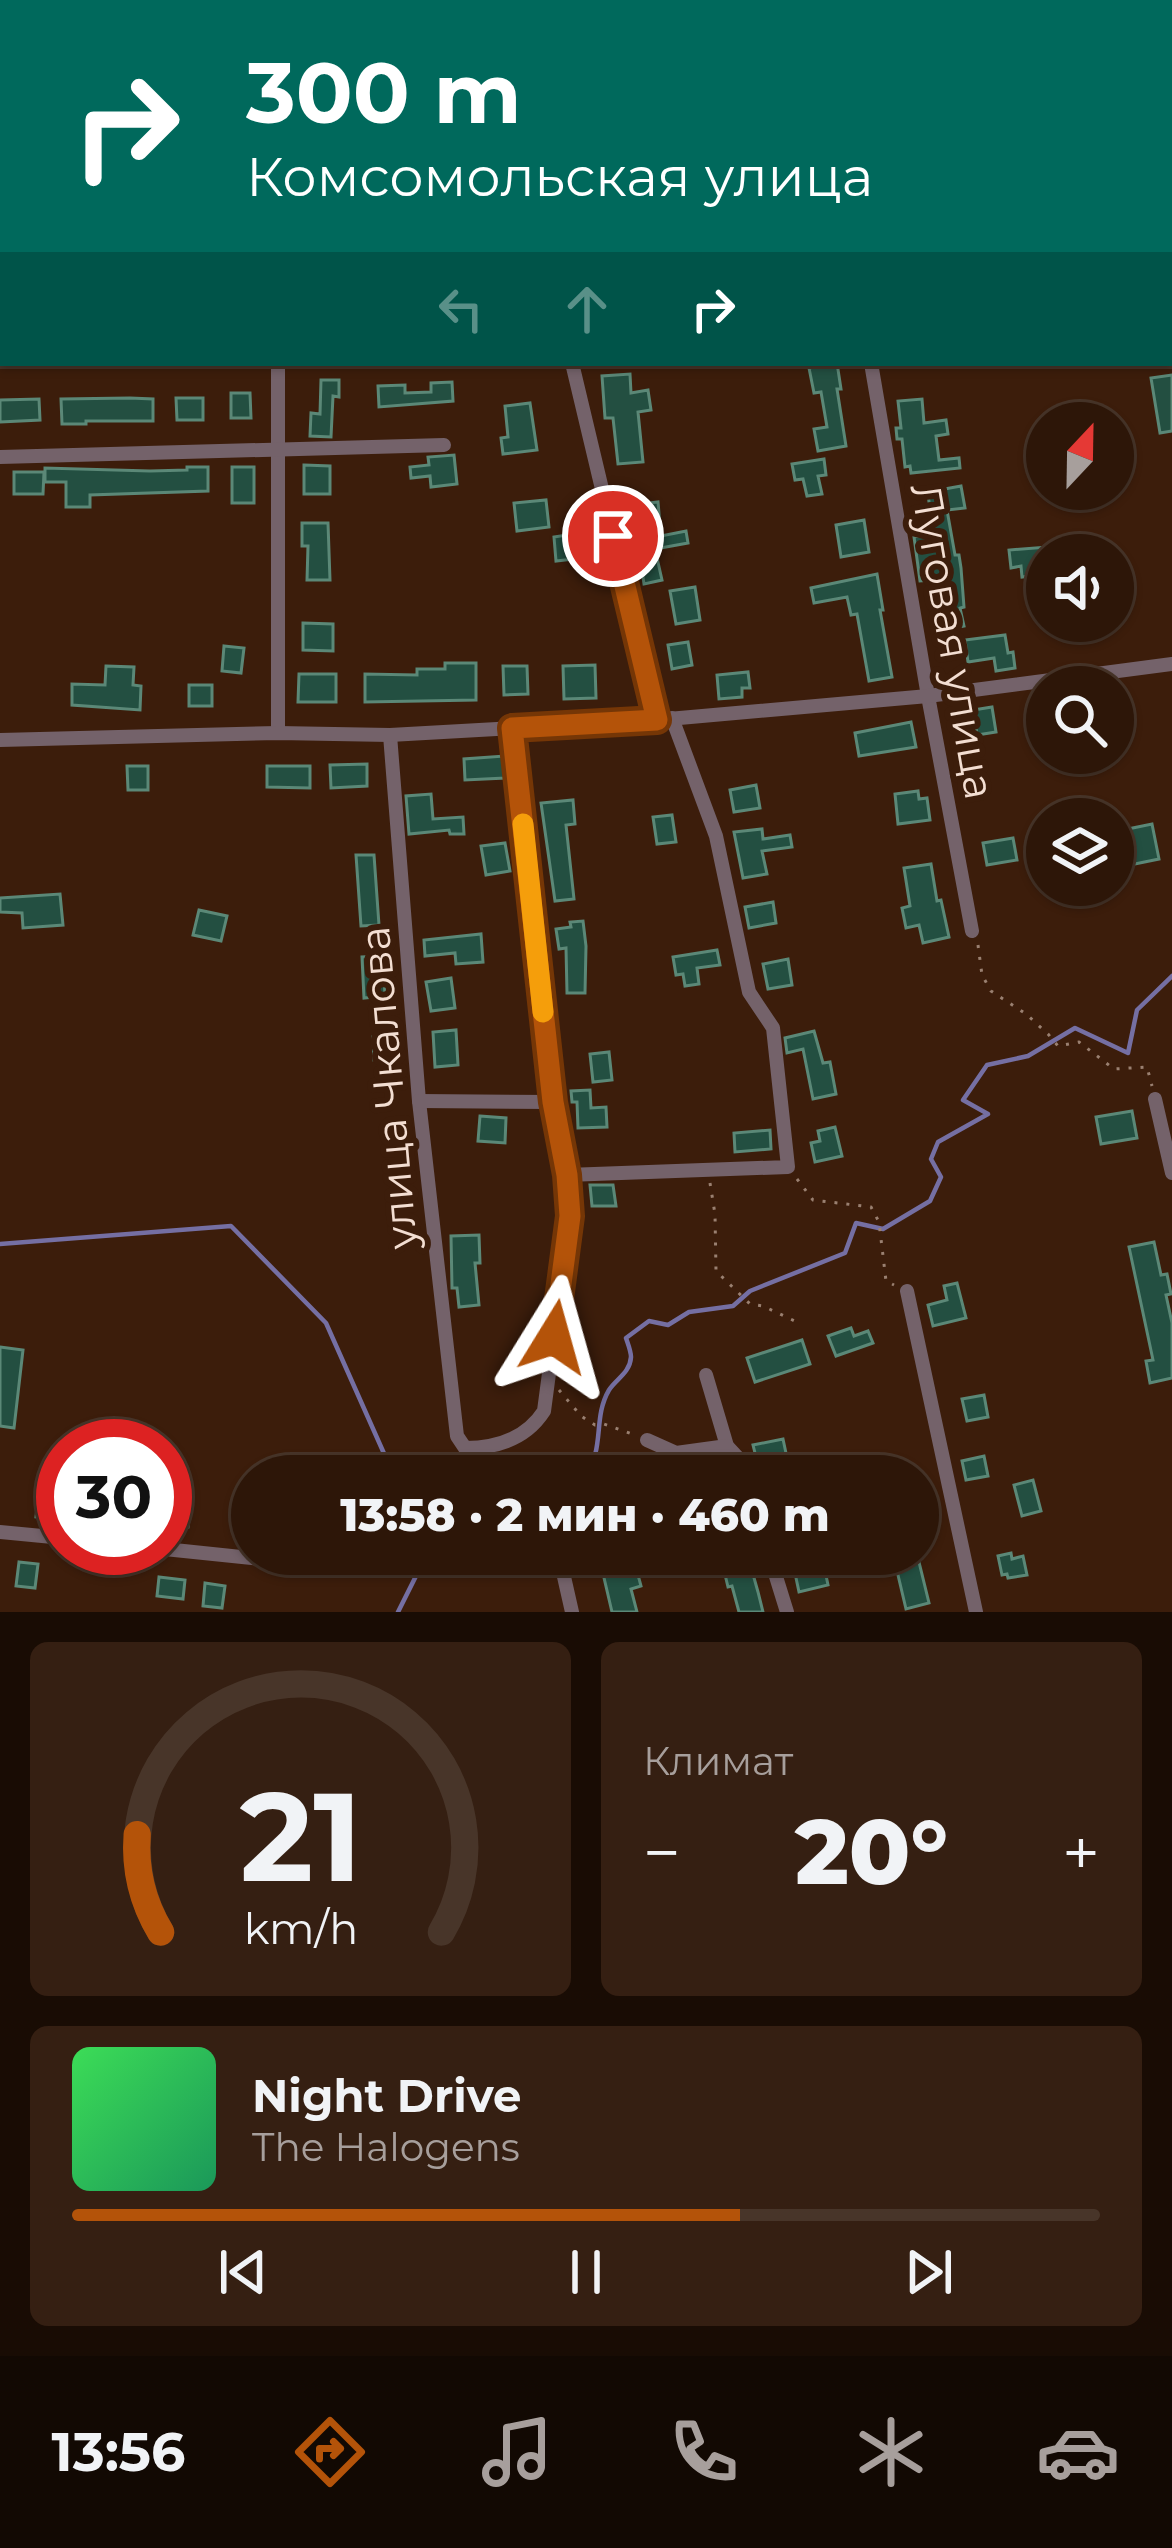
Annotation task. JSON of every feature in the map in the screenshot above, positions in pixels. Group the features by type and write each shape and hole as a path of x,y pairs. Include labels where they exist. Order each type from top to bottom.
{"street":[{"path":"278,366 278,734"},
{"path":"567,1175 788,1167 772,1028 749,992 716,836 664,719 573,366"},
{"name":"Луговая улица","path":"872,366 972,931"},
{"path":"0,457 444,445"},
{"path":"0,740 390,735 664,719 928,696 1172,664"},
{"path":"478,1448 524,1433 544,1411 570,1216 512,728"},
{"name":"улица Чкалова","path":"390,735 419,1101 457,1436 465,1448 478,1448"},
{"path":"1155,1099 1172,1173"},
{"path":"419,1101 553,1102"},
{"path":"907,1291 976,1612"},
{"path":"706,1375 727,1446 735,1455"},
{"path":"647,1440 676,1453 727,1446"},
{"path":"0,1532 36,1535"},
{"path":"192,1552 231,1556"},
{"path":"564,1575 572,1612"},
{"path":"776,1575 787,1612"}],"path":[{"path":"972,931 991,992 1026,1014 1058,1046 1078,1042 1114,1069 1147,1067 1155,1099"},
{"path":"788,1167 813,1200 871,1207 879,1222 886,1281 907,1291"},
{"path":"708,1171 716,1271 750,1304 799,1323"},
{"path":"548,1377 580,1416 647,1440"},
{"path":"478,1448 482,1455"}],"building":[{"path":"837,366 846,446 818,451 814,429 827,427 821,392 814,393 809,368"},
{"path":"630,374 631,393 648,390 651,410 638,412 643,462 618,464 613,418 605,418 602,376"},
{"path":"1172,375 1172,431 1160,433 1151,378"},
{"path":"321,380 339,380 339,397 333,396 331,437 310,436 311,413 320,414"},
{"path":"452,382 453,401 379,407 378,386 405,385 405,393 431,392 431,383"},
{"path":"231,393 250,393 251,418 231,418"},
{"path":"176,398 203,398 203,420 177,420"},
{"path":"39,399 40,420 0,422 0,400"},
{"path":"61,399 153,399 153,421 62,424"},
{"path":"922,399 924,423 946,420 948,434 936,436 939,460 959,458 960,468 911,473 910,466 905,467 902,439 897,439 896,428 901,428 898,401"},
{"path":"530,403 537,450 503,454 501,438 508,437 505,406"},
{"path":"454,455 457,484 431,487 430,476 411,478 410,467 429,465 428,457"},
{"path":"824,459 826,475 818,476 822,494 807,496 803,479 795,480 792,464"},
{"path":"304,465 330,466 330,494 304,494"},
{"path":"208,467 208,491 90,495 90,507 66,507 66,482 45,482 45,468 150,471"},
{"path":"232,467 254,467 254,503 232,503"},
{"path":"14,472 44,472 43,494 14,494"},
{"path":"961,486 965,508 947,510 961,568 964,626 942,630 933,580 920,581 914,537 932,533 928,492"},
{"path":"546,500 549,527 517,531 514,503"},
{"path":"658,502 661,536 686,531 688,543 655,549 662,580 644,584 632,505"},
{"path":"864,520 869,552 841,557 836,525"},
{"path":"302,523 328,523 330,580 307,580 308,546 302,546"},
{"path":"580,533 583,558 556,561 554,537"},
{"path":"1026,549 1026,577 1022,577 1021,566 1011,568 1009,550"},
{"path":"877,574 892,677 869,681 857,614 851,615 847,597 814,603 811,588"},
{"path":"695,587 700,620 676,624 670,591"},
{"path":"303,623 333,624 333,651 303,650"},
{"path":"1005,635 1015,668 996,671 994,658 968,662 965,640"},
{"path":"688,642 692,665 672,669 668,645"},
{"path":"224,646 244,648 241,673 222,671"},
{"path":"445,663 476,663 476,700 365,702 365,674 417,675 417,669 445,669"},
{"path":"595,665 596,698 564,699 563,666"},
{"path":"106,666 134,667 133,685 141,686 140,710 72,705 72,684 105,685"},
{"path":"503,666 527,666 528,694 504,695"},
{"path":"748,672 750,688 742,688 742,697 719,699 717,675"},
{"path":"299,674 336,674 336,702 298,702"},
{"path":"189,685 212,685 212,706 189,706"},
{"path":"992,707 996,732 977,735 976,728 964,730 961,712"},
{"path":"911,722 916,747 859,756 855,733"},
{"path":"504,756 505,778 465,780 464,759"},
{"path":"367,764 367,786 331,788 330,765"},
{"path":"127,766 148,766 148,790 128,790"},
{"path":"267,766 310,766 310,788 267,787"},
{"path":"756,785 760,808 734,812 730,790"},
{"path":"918,791 919,799 927,798 930,820 898,824 895,794"},
{"path":"431,794 433,819 463,817 464,834 450,834 449,830 409,834 406,796"},
{"path":"573,800 575,824 566,825 574,899 555,901 541,803"},
{"path":"672,815 676,842 657,844 653,817"},
{"path":"1152,824 1159,859 1134,864 1134,828"},
{"path":"762,829 763,839 790,835 792,847 762,851 767,874 743,878 734,832"},
{"path":"1013,838 1017,860 987,865 983,843"},
{"path":"505,843 510,871 486,875 481,846"},
{"path":"356,855 374,855 379,925 361,926"},
{"path":"931,864 949,937 923,943 919,925 906,928 902,908 910,906 904,868"},
{"path":"60,894 63,925 23,928 22,913 0,912 0,898"},
{"path":"773,902 776,923 749,928 745,907"},
{"path":"199,910 227,916 221,941 193,935"},
{"path":"583,921 585,993 567,993 566,948 559,949 556,929"},
{"path":"481,934 483,962 456,964 455,953 425,956 424,940"},
{"path":"717,950 720,965 697,968 699,984 685,986 683,974 676,975 673,957"},
{"path":"383,956 385,996 364,998 362,957"},
{"path":"788,959 792,985 768,989 763,964"},
{"path":"451,978 455,1008 431,1011 426,982"},
{"path":"456,1030 458,1065 435,1067 433,1032"},
{"path":"814,1031 823,1063 830,1062 836,1094 813,1099 803,1049 787,1053 785,1038"},
{"path":"394,1036 395,1059 374,1060 373,1037"},
{"path":"609,1052 612,1080 593,1082 590,1054"},
{"path":"590,1090 591,1108 606,1107 607,1127 578,1128 577,1102 572,1102 571,1091"},
{"path":"1132,1111 1137,1138 1101,1144 1096,1117"},
{"path":"480,1116 506,1118 505,1143 478,1141"},
{"path":"835,1127 842,1156 815,1162 811,1143 820,1141 818,1131"},
{"path":"770,1130 771,1149 735,1152 734,1133"},
{"path":"590,1185 613,1185 616,1206 592,1206"},
{"path":"479,1235 480,1263 475,1263 479,1305 459,1307 457,1288 452,1288 451,1236"},
{"path":"1154,1242 1161,1275 1167,1274 1171,1294 1166,1295 1172,1323 1172,1378 1150,1383 1146,1361 1153,1360 1129,1247"},
{"path":"957,1283 966,1318 933,1326 928,1305 947,1300 944,1286"},
{"path":"851,1328 854,1336 868,1331 873,1343 836,1356 828,1336"},
{"path":"802,1340 810,1364 755,1382 747,1358"},
{"path":"0,1347 23,1350 14,1428 0,1426"},
{"path":"984,1395 988,1417 967,1421 962,1399"},
{"path":"783,1439 786,1455 756,1455 753,1445"},
{"path":"984,1456 988,1476 966,1480 962,1461"},
{"path":"1033,1480 1041,1511 1022,1516 1014,1485"},
{"path":"1011,1553 1012,1559 1023,1556 1027,1575 1002,1575 998,1556"},
{"path":"19,1562 36,1564 35,1588 16,1586"},
{"path":"603,1575 638,1575 641,1586 631,1589 637,1612 612,1612"},
{"path":"725,1575 753,1575 763,1612 739,1612 732,1586 728,1587"},
{"path":"795,1575 826,1575 828,1585 799,1592"},
{"path":"898,1575 922,1575 929,1603 906,1609"},
{"path":"159,1577 185,1580 183,1599 157,1596"},
{"path":"205,1583 225,1586 222,1608 203,1606"}],"waterway":[{"path":"595,1455 604,1401 630,1363 626,1338 649,1321 668,1325 689,1312 733,1306 750,1291 845,1253 856,1223 883,1229 930,1201 941,1177 931,1159 938,1142 988,1114 963,1100 987,1065 1028,1056 1075,1028 1128,1053 1137,1010 1172,976"},
{"path":"0,1244 231,1226 326,1323 385,1455"},
{"path":"398,1612 416,1575"}],"slow traffic":[{"path":"523,824 543,1012"}],"route":[{"path":"554,1337 570,1216 512,728 657,720 613,536"}]}
